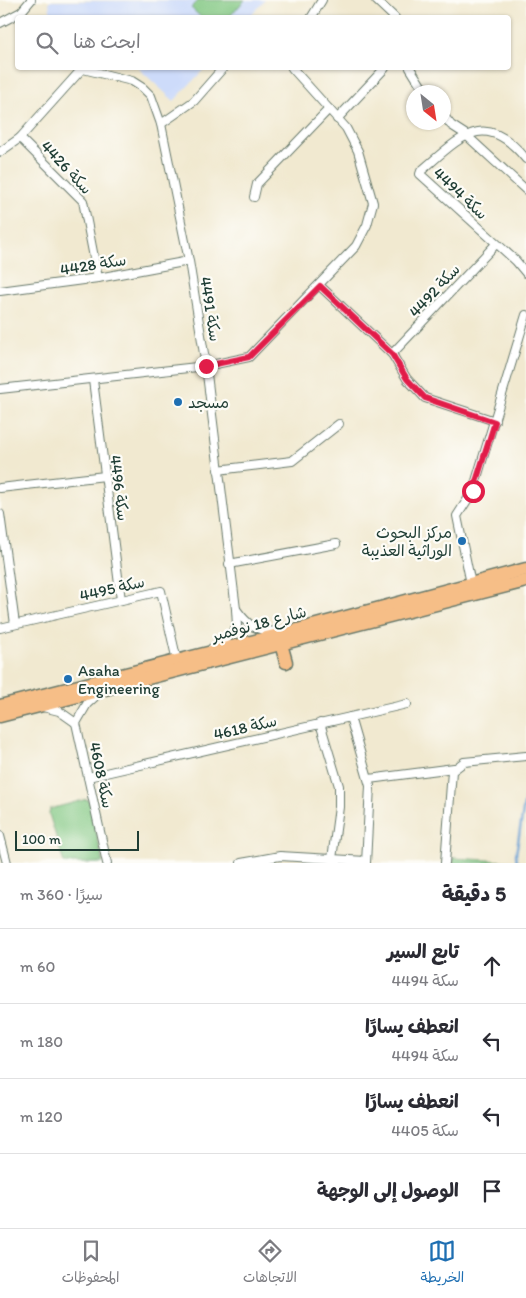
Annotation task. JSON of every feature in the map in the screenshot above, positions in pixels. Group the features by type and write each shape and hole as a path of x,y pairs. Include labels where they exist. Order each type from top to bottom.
{"main road":[{"name":"شارع 18 نوفمبر","path":"0,706 199,656 526,569"},
{"name":"شارع 18 نوفمبر","path":"0,716 526,581"},
{"path":"281,644 286,662"}],"street":[{"path":"23,15 31,0"},
{"path":"313,15 322,0"},
{"path":"376,0 391,15"},
{"path":"0,23 15,18"},
{"name":"سكة 4426","path":"0,152 20,138 79,70"},
{"name":"سكة 4491","path":"84,70 132,82 143,88 150,96 161,124 189,261 206,366 237,626 225,641 199,656"},
{"path":"161,124 194,101 222,70"},
{"path":"0,389 206,366 249,357 320,286 356,246 367,225 372,203 358,151 346,128 294,70"},
{"path":"337,118 383,70"},
{"path":"411,70 421,85"},
{"path":"254,197 257,184 329,109"},
{"path":"451,126 465,134 526,190"},
{"path":"465,134 481,131 499,136 526,159"},
{"name":"سكة 4494","path":"465,134 421,171 420,174 516,261 526,273"},
{"name":"سكة 4426","path":"20,138 83,201 98,278"},
{"name":"سكة 4492","path":"392,354 496,244"},
{"name":"سكة 4428","path":"0,291 98,278 189,261"},
{"path":"320,286 392,354 407,379 425,398 495,422"},
{"path":"471,584 457,516 473,491 526,315"},
{"name":"سكة 4496","path":"93,380 121,600"},
{"path":"218,470 292,460 339,424"},
{"path":"0,488 104,476"},
{"path":"0,514 16,624"},
{"path":"229,564 336,544"},
{"name":"سكة 4495","path":"0,628 161,591 177,661"},
{"path":"236,609 248,625 264,631 290,632"},
{"name":"سكة 4608","path":"76,723 87,704 103,690"},
{"name":"سكة 4618","path":"88,777 408,704"},
{"name":"سكة 4608","path":"38,706 59,711 76,723 107,863"},
{"path":"241,863 280,856 366,862 370,794 369,779 350,717"},
{"path":"320,723 339,786 339,807 332,859"},
{"path":"369,779 454,768 464,762 526,756"},
{"path":"445,863 450,778 454,768"},
{"path":"0,836 7,863"}],"shaded area":[{"path":"265,0 252,15 55,15 50,11 49,1"},
{"path":"140,70 203,70 174,101"}],"green space":[{"path":"199,0 245,0 231,15 199,15 191,8"},
{"path":"87,799 90,804 103,863 64,863 49,814 50,809"},
{"path":"454,858 520,862 520,863 453,863"}],"waterway":[{"path":"517,863 516,854 526,792"}],"place":[{"name":"مسجد","path":"178,402"},
{"name":"مركز البحوث الوراثية العذيبة","path":"462,541"},
{"name":"Asaha Engineering","path":"68,679"}],"route":[{"path":"206,366 249,357 320,286 392,354 407,379 425,398 495,422 473,491"}]}
